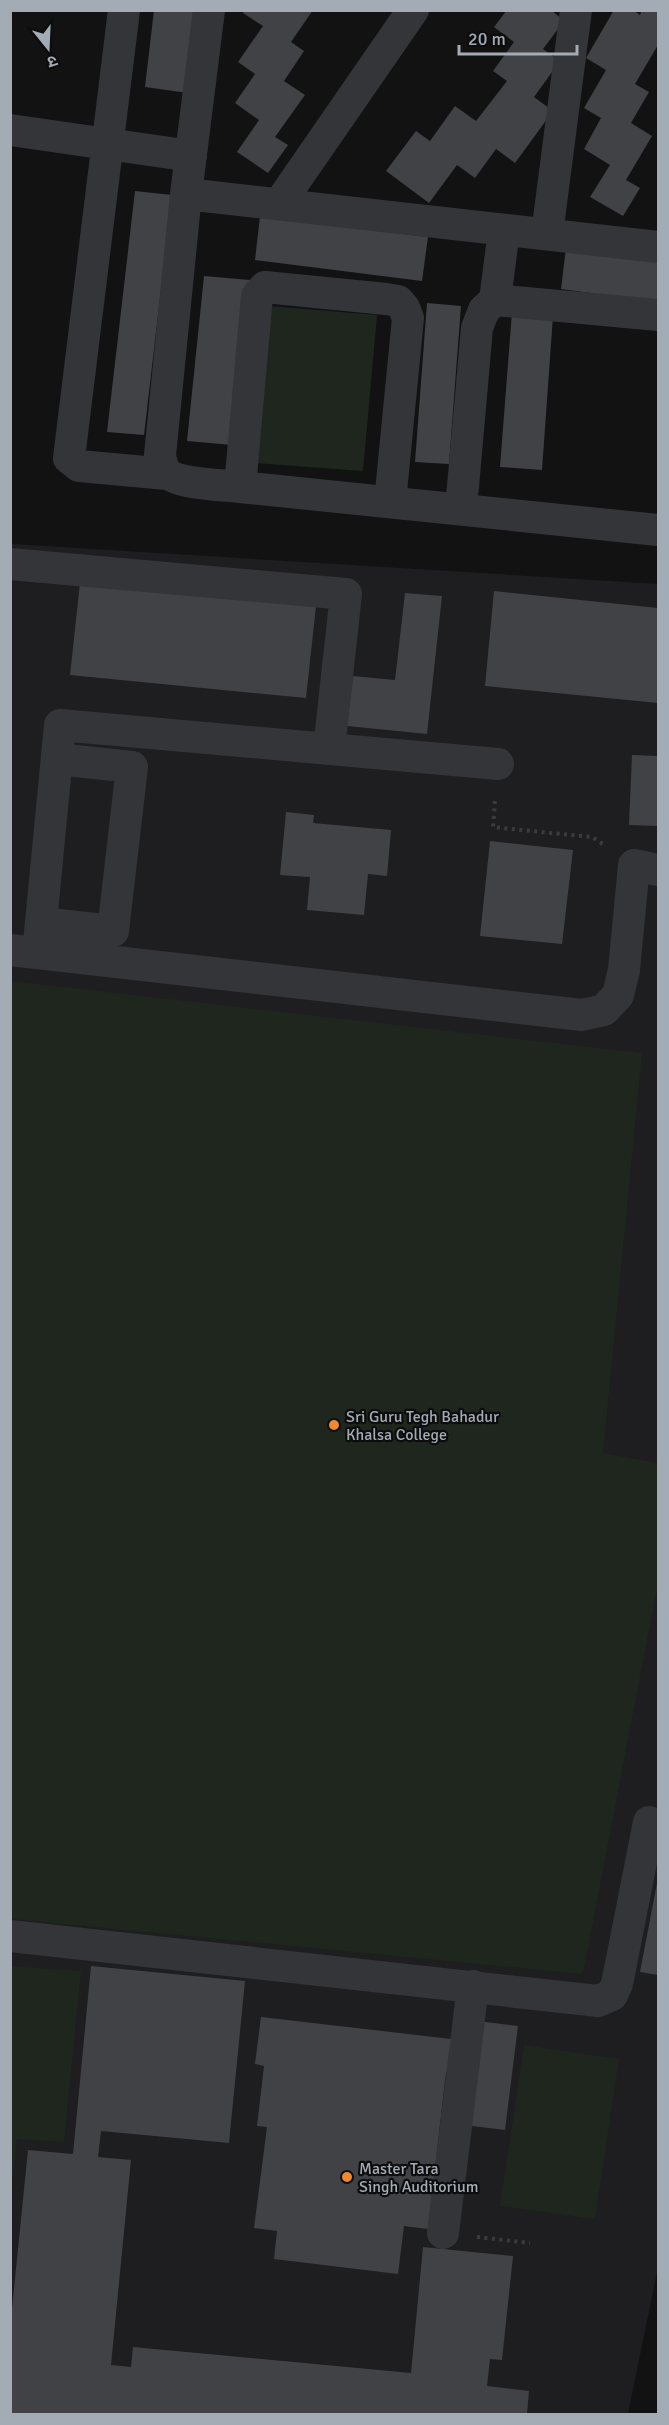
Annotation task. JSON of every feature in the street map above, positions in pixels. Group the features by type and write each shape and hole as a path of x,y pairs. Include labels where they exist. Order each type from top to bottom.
{"street":[{"path":"124,10 69,458 79,466 167,474 179,479 240,487 658,530"},
{"path":"167,474 160,454 186,194 209,10"},
{"path":"279,204 413,10"},
{"path":"547,234 576,10"},
{"path":"10,130 191,156"},
{"path":"186,194 504,230 654,239"},
{"path":"461,509 477,328 484,310 495,300 504,230"},
{"path":"240,487 257,296 265,287 386,299 398,301 408,318 390,502"},
{"path":"495,300 658,315"},
{"path":"10,564 346,594 329,749"},
{"path":"30,942 60,725 498,764"},
{"path":"30,942 113,931 132,767 57,759"},
{"path":"30,942 582,1015 604,1010 618,995 646,868"},
{"path":"10,1935 598,2001 612,1995 617,1984 649,1822"},
{"path":"444,2233 473,1986"}],"path":[{"path":"498,764 493,827 592,837 646,868"},
{"path":"444,2233 530,2243"}],"shaded area":[{"path":"269,306 377,315 363,471 255,463"},
{"name":"Sri Guru Tegh Bahadur Khalsa College","path":"12,544 658,584 658,2267 628,2414 11,2414"},
{"path":"11,981 642,1053 603,1453 658,1463 658,1583 583,1974 11,1919"},
{"path":"11,1966 81,1971 64,2142 17,2139 11,2192"},
{"path":"524,2045 619,2059 595,2219 500,2206"}],"building":[{"path":"154,10 198,10 188,93 145,87"},
{"path":"245,10 313,10 291,42 304,51 284,81 305,95 275,137 288,145 268,173 237,152 259,120 235,103 255,74 238,62 263,26 243,13"},
{"path":"507,10 551,10 564,21 543,49 560,61 534,97 553,111 515,163 496,149 475,178 457,165 429,203 386,171 416,131 430,141 455,106 476,121 507,81 493,71 514,42 494,27"},
{"path":"614,10 633,10 640,15 642,10 658,10 658,45 635,84 649,92 631,123 652,136 626,180 640,188 623,216 590,197 610,165 584,149 601,118 584,108 606,70 586,58"},
{"path":"135,191 172,195 144,435 107,432"},
{"path":"260,216 428,237 422,281 255,260"},
{"path":"566,248 658,260 658,302 561,289"},
{"path":"204,276 250,280 232,445 187,441"},
{"path":"427,303 461,306 449,464 415,462"},
{"path":"512,312 553,316 542,470 500,467"},
{"path":"80,583 316,606 306,698 70,675"},
{"path":"494,591 658,608 658,703 485,686"},
{"path":"405,593 442,596 427,734 347,726 353,676 395,680"},
{"path":"632,755 658,756 658,826 629,825"},
{"path":"286,812 314,815 313,823 391,830 387,876 368,874 364,915 307,910 310,877 280,875"},
{"path":"490,841 573,850 562,944 480,936"},
{"path":"658,1883 658,1975 640,1972"},
{"path":"91,1966 245,1981 229,2143 101,2131 98,2157 131,2160 111,2365 131,2367 133,2347 411,2373 423,2247 513,2256 502,2360 490,2359 487,2386 529,2391 527,2414 10,2414 10,2328 28,2150 73,2154"},
{"name":"Master Tara Singh Auditorium","path":"261,2017 460,2040 455,2074 446,2072 428,2229 404,2226 398,2274 274,2259 277,2231 254,2228 267,2127 257,2126 264,2066 255,2064"},
{"path":"477,2021 518,2026 505,2130 464,2125"}],"place":[{"name":"Sri Guru Tegh Bahadur Khalsa College","path":"334,1425"},
{"name":"Master Tara Singh Auditorium","path":"347,2177"}]}
